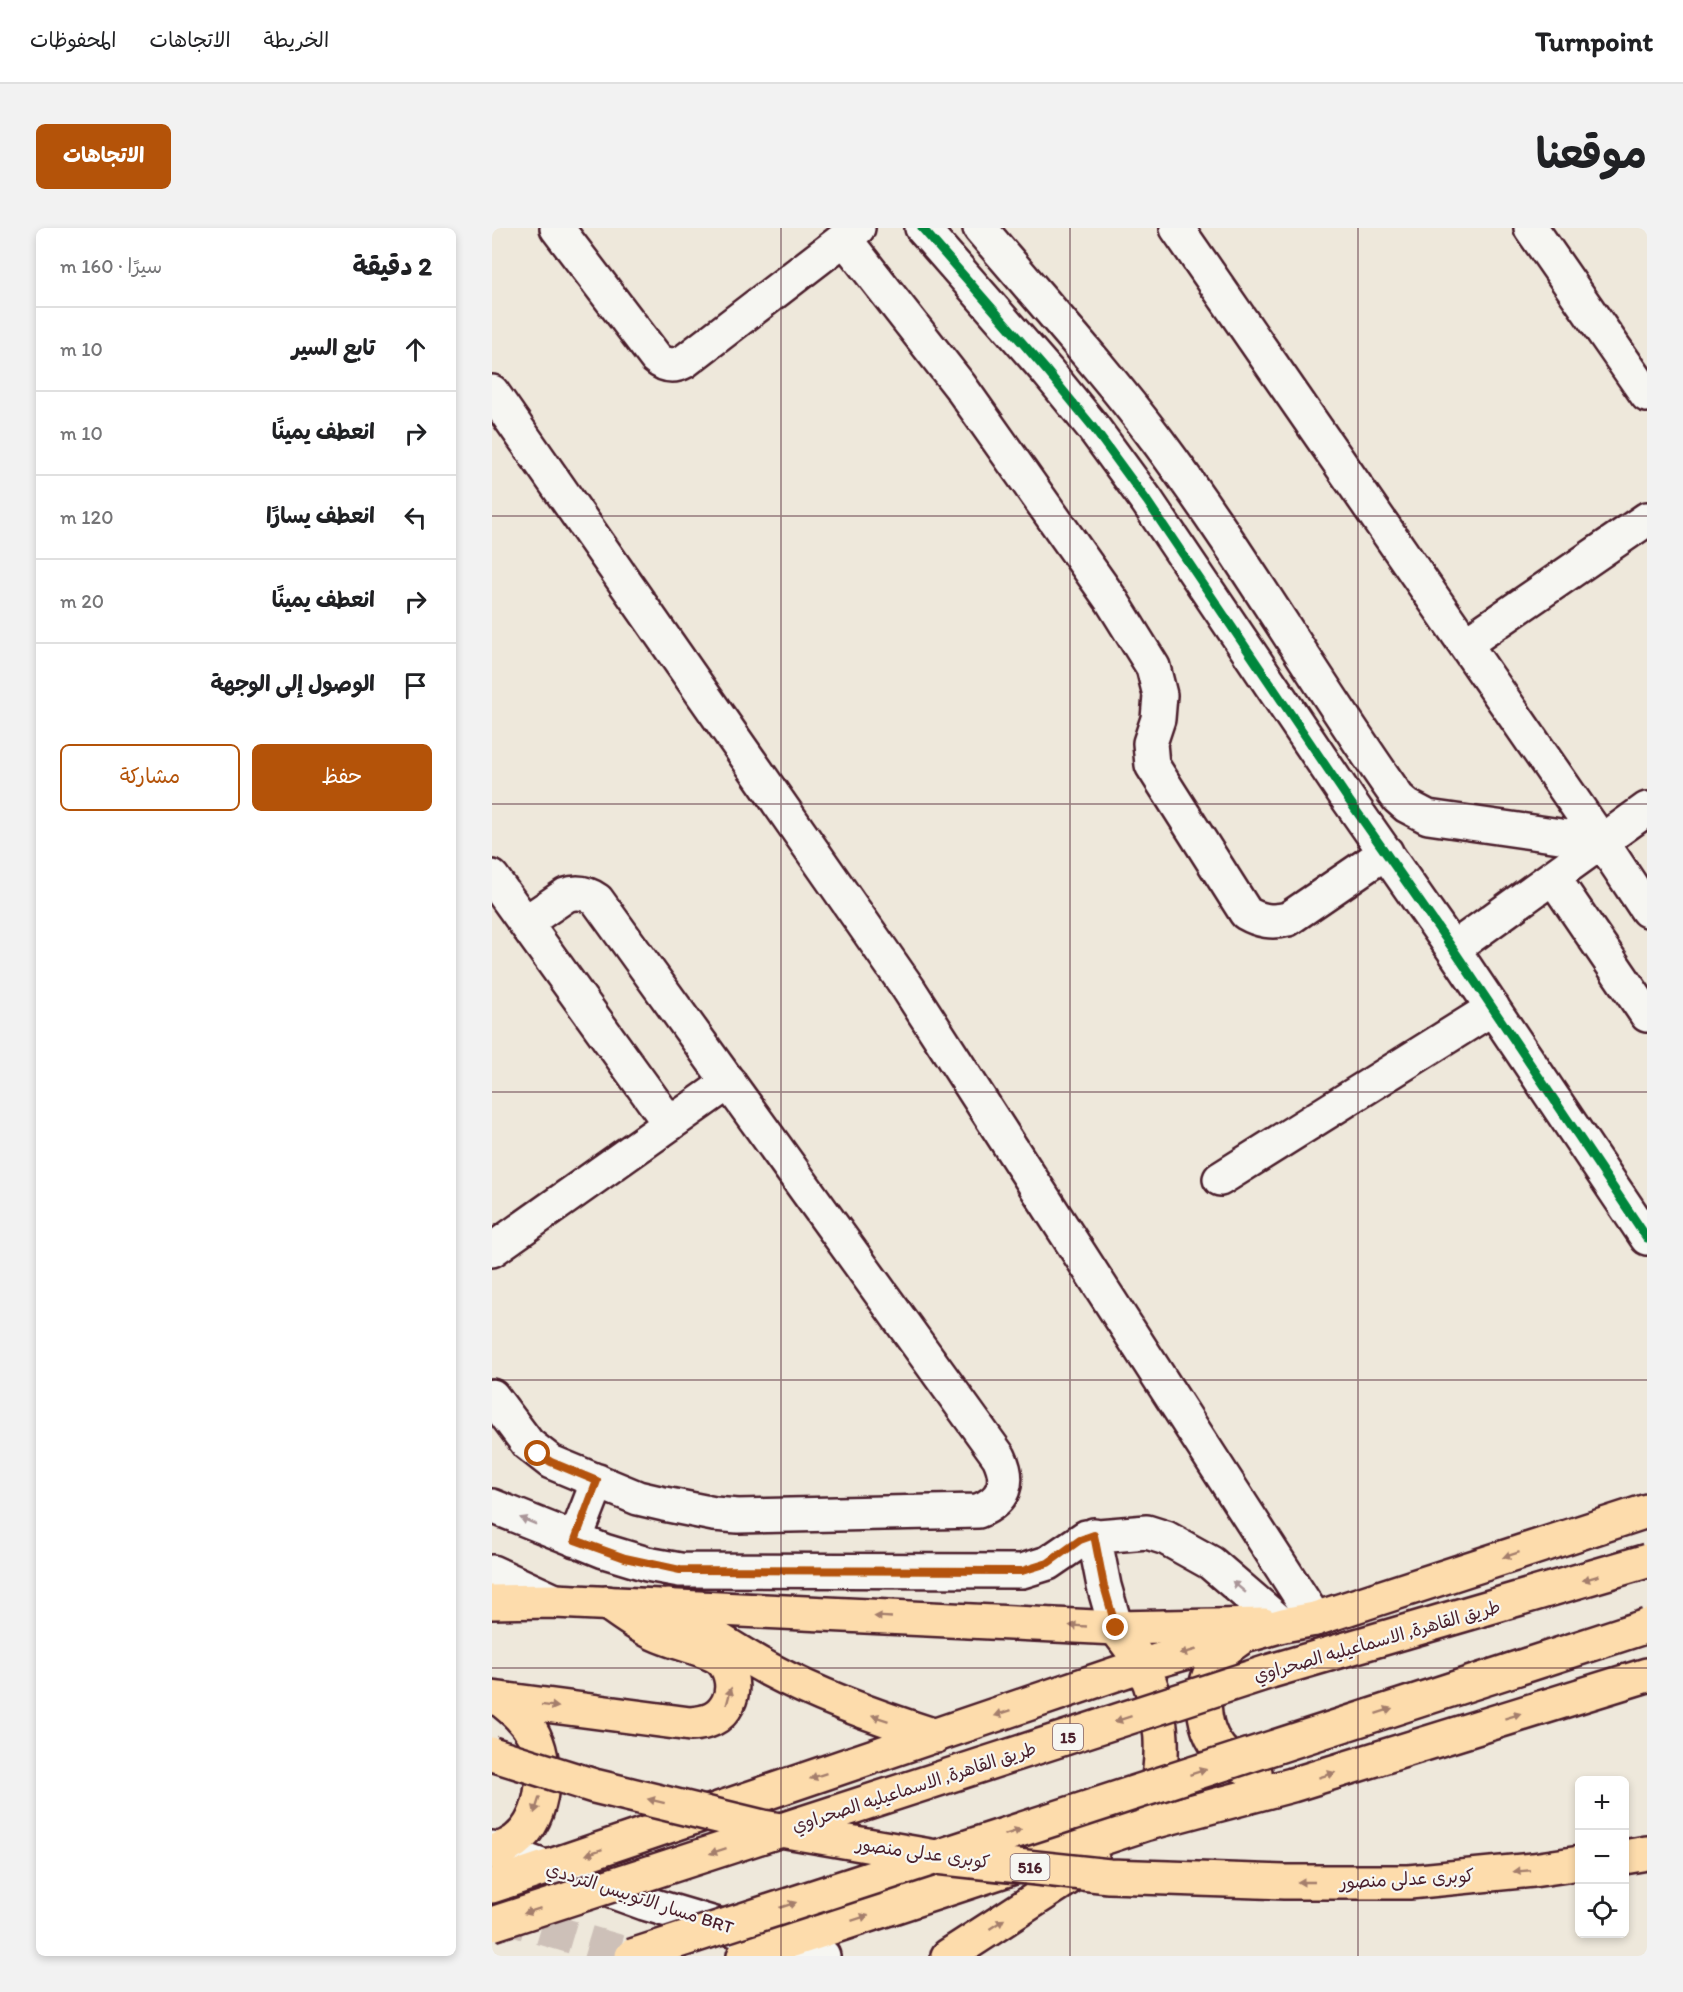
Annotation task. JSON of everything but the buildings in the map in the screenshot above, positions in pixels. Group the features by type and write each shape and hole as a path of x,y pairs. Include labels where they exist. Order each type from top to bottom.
{"main road":[{"path":"492,1886 1142,1665 1283,1624 1315,1619 1647,1511"},
{"name":"طريق القاهرة, الاسماعيليه الصحراوي","path":"492,1924 1271,1671 1647,1561"},
{"path":"492,1602 555,1600 1116,1628 1283,1624"},
{"path":"496,1698 690,1724 714,1719 724,1711 730,1700 731,1682 725,1665 716,1656 653,1633 607,1603"},
{"path":"669,1606 718,1640 780,1675 879,1718 936,1736"},
{"path":"632,1956 1647,1626"},
{"path":"948,1956 1125,1843 1145,1824 1155,1798 1160,1771 1159,1717 1142,1665 1116,1628"},
{"path":"1244,1635 1221,1653 1207,1678 1203,1707 1210,1735 1229,1758 1254,1772 1292,1785"},
{"path":"744,1956 1145,1824 1292,1785 1647,1675"},
{"path":"492,1850 511,1845 522,1833 532,1819 543,1786 543,1769 534,1736 525,1722 496,1698"},
{"name":"كوبرى عدلى منصور","path":"492,1754 594,1786 763,1827 936,1857 1109,1876 1284,1882 1409,1882 1575,1864"},
{"path":"1629,1856 1647,1853"}],"street":[{"path":"557,228 656,358 673,366 685,361 851,233 1112,601 1153,667 1160,695 1158,719 1149,743 1152,765 1246,913 1270,922 1288,919 1386,852"},
{"path":"922,228 1002,317 1099,435 1147,501 1647,1238"},
{"path":"980,228 1125,398 1158,441 1220,529 1398,798 1407,806 1428,817 1602,842"},
{"path":"1177,228 1647,910"},
{"path":"1531,228 1647,395"},
{"path":"492,392 908,988 1315,1619"},
{"path":"1465,644 1647,519"},
{"path":"1453,949 1647,809"},
{"path":"492,877 670,1124"},
{"path":"1553,877 1647,1015"},
{"path":"492,1396 519,1433 538,1454 551,1462 638,1497 714,1514 738,1516 978,1511 989,1507 1004,1489 1004,1467 999,1457 597,900 590,895 574,892 525,923"},
{"path":"1220,1179 1493,1008"},
{"path":"492,1250 729,1082"},
{"path":"575,1540 597,1481"},
{"path":"492,1506 625,1558 680,1570 1008,1572 1035,1568 1048,1563 1080,1540 1094,1535 1147,1532 1166,1538 1211,1563 1283,1624"},
{"path":"1094,1535 1104,1586 1116,1628"},
{"path":"492,1572 555,1600"},
{"name":"مسار الاتوبيس الترددي BRT","path":"492,1850 644,1903 823,1956"}],"tunnel":[{"path":"494,1914 635,1956"}],"cycle path":[{"path":"922,228 1047,371 1092,426 1147,501 1647,1238"}],"route":[{"path":"538,1454 551,1462 597,1481 575,1540 625,1558 680,1570 1022,1571 1048,1563 1080,1540 1094,1535 1104,1586 1116,1628"}]}
